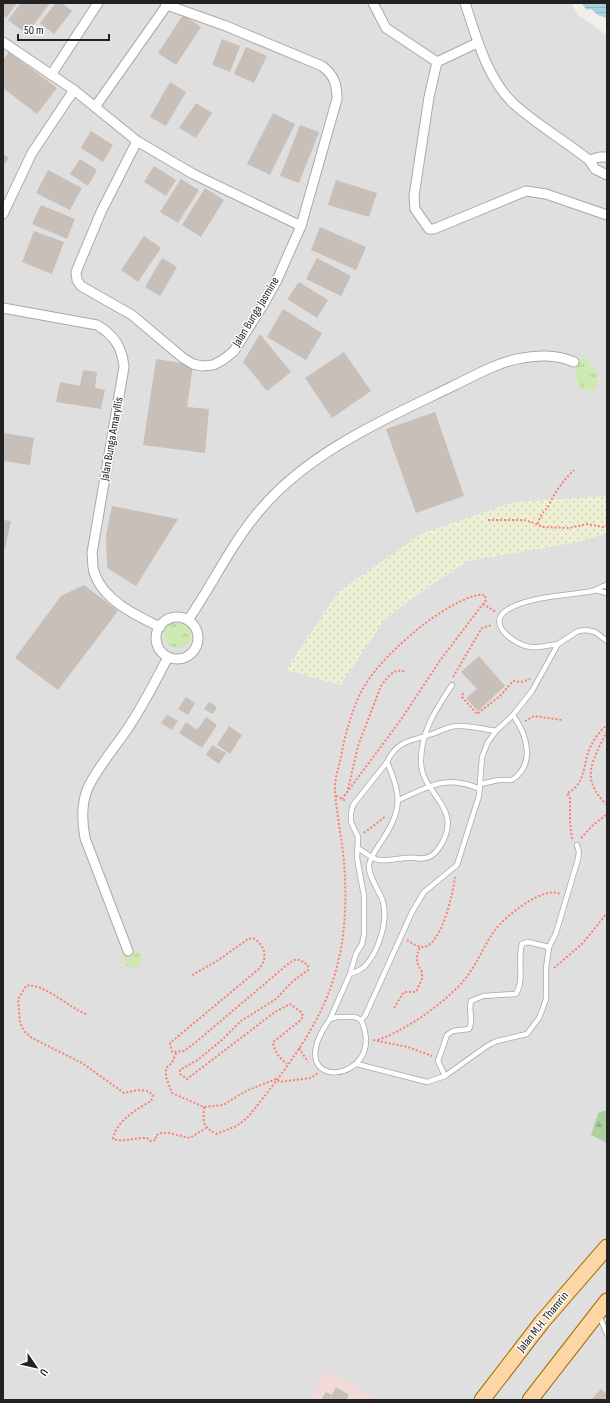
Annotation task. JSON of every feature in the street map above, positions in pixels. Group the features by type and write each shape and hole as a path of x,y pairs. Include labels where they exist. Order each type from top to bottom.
{"main road":[{"name":"Jalan M.H. Thamrin","path":"482,1400 542,1322 607,1248"},
{"path":"530,1400 602,1306 607,1289"}],"street":[{"path":"51,75 98,3"},
{"path":"373,3 386,28 437,62"},
{"path":"465,3 477,43 500,86 513,103 589,160 595,169 607,175"},
{"path":"95,107 166,4"},
{"name":"Jalan Bunga Jasmine","path":"137,141 101,212 76,272 77,280 81,286 132,315 183,358 193,364 202,366 213,365 223,360 234,350 277,280 301,226 337,99 337,85 330,72 322,66 226,26 166,4"},
{"path":"3,42 74,90 137,141 193,174 301,226"},
{"path":"437,62 477,43"},
{"path":"437,62 429,97 414,196 415,209 429,228 434,229 526,191 546,194 607,216"},
{"path":"3,214 32,153 74,90"},
{"path":"589,160 600,156 607,157"},
{"name":"Jalan Bunga Amaryllis","path":"3,308 97,325 108,331 118,342 123,354 124,367 92,554 93,570 101,587 110,596 140,617 160,626"},
{"path":"188,620 238,540 261,508 281,488 301,472 343,443 388,416 504,362 529,357 552,356 574,362"},
{"path":"182,618 188,620 196,628 198,634 198,639 194,650 190,655 180,659 168,657 163,654 157,644 156,638 160,626 169,619 182,618"},
{"path":"128,951 86,838 82,822 83,811 87,791 93,779 136,715 168,657"}],"lane":[{"path":"607,585 595,590 529,602 507,610 501,616 499,623 501,631 508,637 530,647 558,644 578,631 586,630 595,632 607,641"},
{"path":"595,590 607,593"},
{"path":"361,1020 424,892 457,865 466,840 480,790 482,757 496,731 513,715 532,691 558,644"},
{"path":"358,848 379,860 402,857 425,859 437,851 446,835 446,816 443,804 428,785 421,763 425,735 430,721 452,685"},
{"path":"480,784 498,780 512,780 522,773 526,766 524,733 513,715"},
{"path":"330,1019 338,1017 355,1017 361,1020 365,1035 362,1054 357,1064 343,1072 334,1074 323,1069 317,1062 315,1046 330,1019 350,974 356,954 362,944 364,934 364,896 357,858 358,837 351,822 353,805 387,762 390,755 400,745 454,726 467,726 496,731"},
{"path":"350,974 366,965 377,945 384,921 383,902 371,875 369,866 376,849 392,824 399,802 392,773 387,762"},
{"path":"399,802 428,785 444,782 468,783 480,790"},
{"path":"357,1064 427,1082 445,1076 487,1046 497,1041 527,1034 539,1018 546,999 546,972 549,947 556,933 578,859 579,852 577,846"},
{"path":"445,1076 438,1061 439,1057 447,1035 453,1031 469,1029 472,1023 469,1006 471,1001 483,996 508,996 516,994 520,988 520,952 522,944 528,942 549,947"},
{"path":"602,1306 607,1334"}],"path":[{"path":"538,525 544,509 550,504 552,496 574,470"},
{"path":"488,520 524,520 542,527 569,528 587,524 603,527 607,525"},
{"path":"204,1107 203,1121 206,1128 216,1134 237,1126 248,1117 316,1023 337,969 343,944 345,876 336,804 336,784 346,732 356,702 370,679 389,655 410,635 435,616 480,594 484,595 486,600 441,659 400,721 347,790 342,800"},
{"path":"483,604 501,616"},
{"path":"452,685 453,677 482,628 499,623"},
{"path":"347,790 358,746 381,686 395,672 401,670 405,672"},
{"path":"463,693 462,697 477,714 500,696 513,681 521,682 541,675"},
{"path":"519,724 534,716 562,720"},
{"path":"607,725 595,739 587,755 582,779 567,793 570,798 570,824 572,840 577,846 584,833 607,814"},
{"path":"607,732 590,772 590,779 600,798 607,805"},
{"path":"336,796 353,805"},
{"path":"358,837 370,829 399,802"},
{"path":"402,935 420,947 427,946 438,935 454,889 455,877 453,868"},
{"path":"439,1057 378,1040 391,1035 422,1017 456,989 478,963 495,930 503,920 538,895 547,892 556,892 567,897"},
{"path":"546,972 558,966 583,943 607,913"},
{"path":"192,975 217,961 248,939 253,938 259,941 264,950 264,962 260,968 170,1043 172,1052 176,1053 184,1051 227,1018 294,960 300,960 308,965 308,970 293,981 276,999 241,1021 223,1039 199,1059 180,1070 180,1074 187,1079 275,1012 290,1004 302,1012 303,1016 301,1020 273,1042 273,1048 287,1064"},
{"path":"394,1008 404,992 416,992 420,985 422,972 416,963 417,954 420,947"},
{"path":"86,1014 74,1010 43,988 34,984 26,986 18,999 20,1023 32,1038 82,1063 124,1093 142,1090 149,1091 153,1095 151,1102 135,1110 120,1125 113,1134 113,1139 117,1141 142,1137 148,1138 150,1141 156,1140 156,1135 161,1133 190,1138 206,1128"},
{"path":"176,1053 172,1063 166,1068 169,1087 172,1094 204,1107 223,1105 246,1091 276,1079"},
{"path":"276,1079 280,1082 311,1078 323,1069"}],"shaded area":[{"path":"3,3 571,3 578,15 607,35 607,1400 3,1400"},
{"path":"327,1370 380,1400 310,1400"}],"green space":[{"path":"584,357 593,366 598,379 597,385 594,389 589,391 581,389 575,371 577,360"},
{"path":"607,496 607,533 578,542 468,561 428,587 385,619 340,685 286,670 339,591 423,533 514,502"},
{"path":"178,620 184,621 188,624 191,628 191,640 188,644 184,647 178,648 172,647 168,644 165,640 164,634 165,628 168,624 172,621"},
{"path":"133,950 139,953 142,959 139,965 133,968 127,965 124,959 127,953"},
{"path":"607,1110 607,1143 591,1135 598,1113"}],"water":[{"path":"581,3 607,3 607,18 598,15 591,9 587,10"}],"building":[{"path":"3,3 17,3 6,18 3,16"},
{"path":"21,3 50,3 27,34 8,20"},
{"path":"56,3 62,3 72,11 54,34 40,23"},
{"path":"183,15 201,27 176,65 158,53"},
{"path":"222,39 240,46 230,72 212,65"},
{"path":"246,47 267,56 254,83 234,74"},
{"path":"9,52 57,88 37,114 3,88 3,60"},
{"path":"170,82 186,92 166,126 150,117"},
{"path":"196,103 212,113 196,138 179,128"},
{"path":"273,113 295,124 270,175 247,164"},
{"path":"300,125 319,132 299,183 280,176"},
{"path":"91,131 113,145 103,162 81,148"},
{"path":"3,154 9,158 3,166"},
{"path":"80,159 97,170 88,186 70,174"},
{"path":"154,166 176,180 166,196 144,182"},
{"path":"48,170 82,188 70,210 36,193"},
{"path":"181,179 199,190 178,223 160,212"},
{"path":"336,180 377,193 369,217 328,205"},
{"path":"205,188 224,200 201,237 182,225"},
{"path":"41,205 75,219 67,239 32,224"},
{"path":"320,227 366,247 356,270 311,250"},
{"path":"34,231 64,242 52,274 22,262"},
{"path":"144,236 161,248 138,282 121,270"},
{"path":"162,258 177,267 160,296 145,287"},
{"path":"317,258 351,276 341,296 306,279"},
{"path":"299,282 328,300 317,318 287,299"},
{"path":"283,309 322,333 306,360 267,337"},
{"path":"260,334 291,372 267,391 243,362"},
{"path":"344,352 371,391 332,418 305,378"},
{"path":"156,359 193,365 187,407 209,409 205,453 143,445"},
{"path":"83,370 97,372 95,388 105,390 101,409 56,402 60,382 80,386"},
{"path":"435,412 464,496 416,513 386,429"},
{"path":"3,433 34,438 30,465 3,461"},
{"path":"112,506 178,519 136,586 107,568 106,535"},
{"path":"3,520 11,521 5,549 3,549"},
{"path":"84,585 118,611 58,690 15,658 61,596"},
{"path":"479,656 505,686 478,711 466,698 477,689 461,672"},
{"path":"186,697 195,703 188,715 178,709"},
{"path":"209,702 217,707 213,714 204,709"},
{"path":"167,715 178,721 172,730 161,723"},
{"path":"206,717 217,725 202,748 179,733 186,722 197,730"},
{"path":"229,726 242,735 230,754 217,745"},
{"path":"212,745 226,753 219,764 206,755"},
{"path":"336,1387 349,1395 346,1400 321,1400 326,1392 332,1395"},
{"path":"601,1389 607,1394 607,1400 591,1400"}]}
